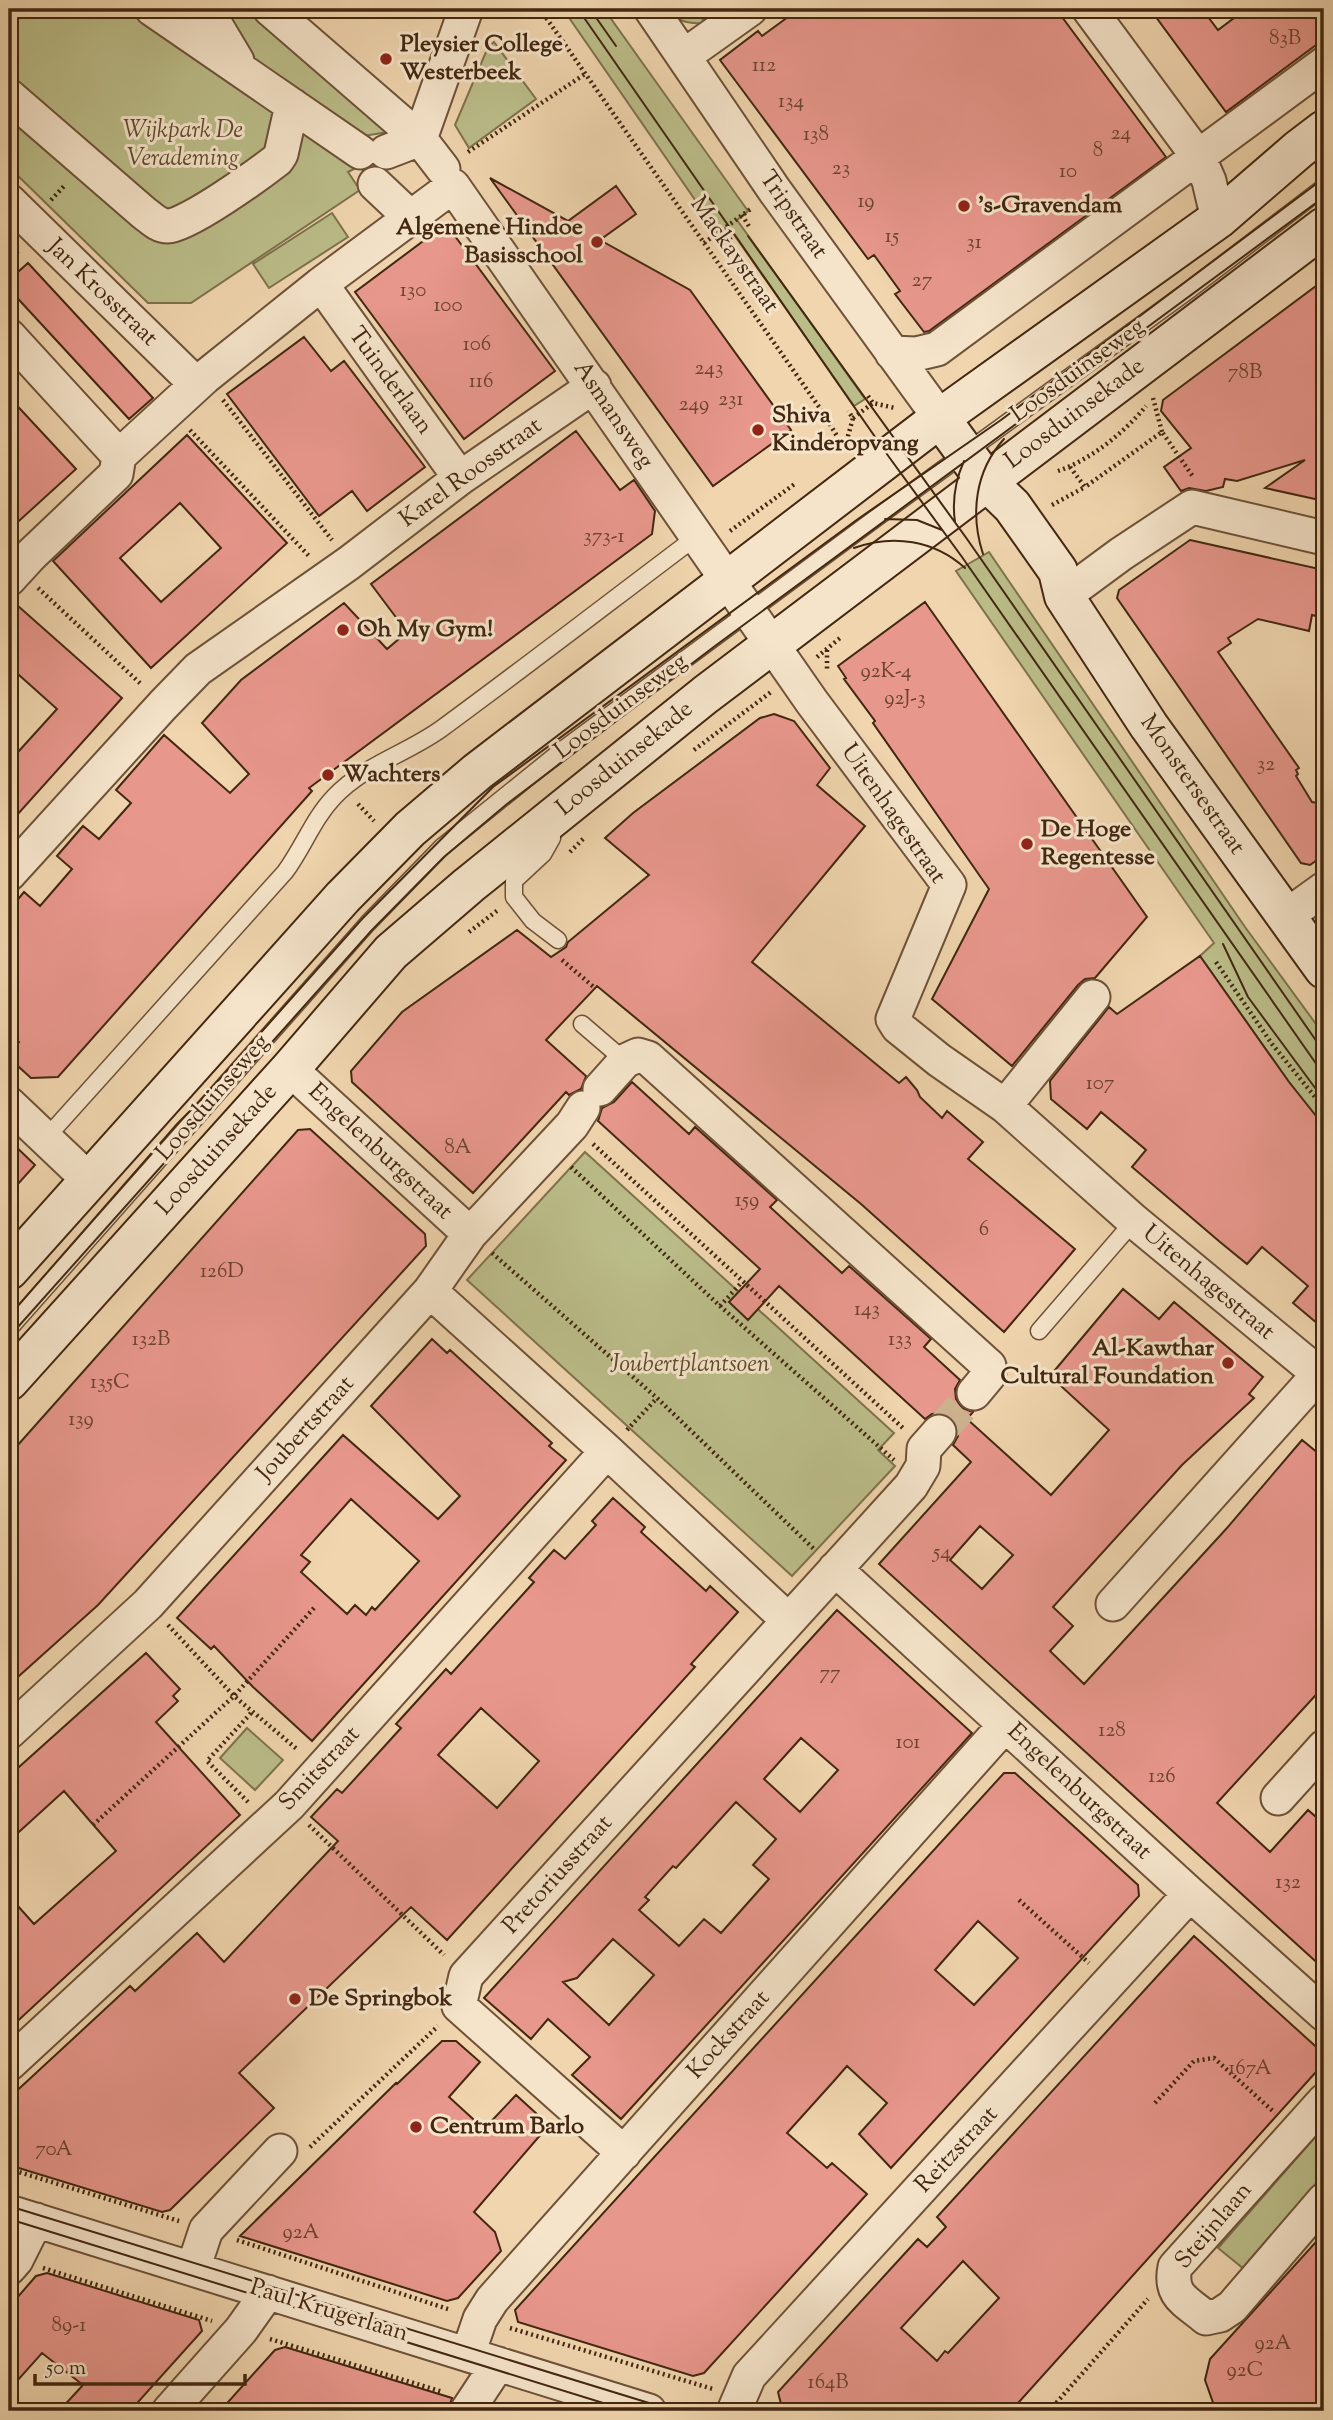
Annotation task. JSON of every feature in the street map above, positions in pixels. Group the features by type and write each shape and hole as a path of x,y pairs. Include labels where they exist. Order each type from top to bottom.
{"main road":[{"name":"Loosduinseweg","path":"9,1270 344,897 410,829 477,772 738,596 940,418 1219,219 1324,130"},
{"name":"Loosduinsekade","path":"9,1381 290,1069 391,952 705,695 783,660 975,467 1324,227"},
{"name":"Monstersestraat","path":"940,418 975,467 996,518 1040,581 1065,596 1149,726 1324,970"}],"street":[{"path":"152,9 292,105 373,152 420,139 466,9"},
{"path":"206,9 243,71"},
{"name":"Asmansweg","path":"270,9 420,139 783,660"},
{"name":"Tripstraat","path":"651,9 775,191 940,418"},
{"path":"684,56 750,9"},
{"path":"1089,9 1199,158 1209,181 1219,219"},
{"path":"892,353 916,354 937,349 1324,64"},
{"path":"9,96 48,194 161,225 177,224 195,215 277,160 281,154 292,105"},
{"path":"13,574 116,474 119,456 201,381 316,288 410,218 448,178"},
{"path":"375,184 410,218"},
{"name":"Jan Krosstraat","path":"48,194 201,381"},
{"name":"Tuinderlaan","path":"316,288 460,478"},
{"path":"9,336 119,456"},
{"name":"Karel Roosstraat","path":"9,874 198,669 339,570 460,478 594,386"},
{"path":"1065,596 1121,554 1192,507 1324,538"},
{"name":"Uitenhagestraat","path":"783,660 948,885 893,1019 898,1027 939,1060 1005,1106 1134,1222 1322,1376 1113,1604"},
{"path":"1285,917 1324,889"},
{"path":"1005,1106 1093,997"},
{"path":"585,1108 625,1060 638,1055 648,1059 989,1366 989,1375 974,1393"},
{"name":"Engelenburgstraat","path":"290,1069 470,1234"},
{"path":"9,1104 89,1180"},
{"name":"Joubertstraat","path":"9,1732 148,1604 430,1291 470,1234 585,1108"},
{"path":"430,1291 788,1620"},
{"name":"Smitstraat","path":"9,2064 279,1814 607,1451"},
{"name":"Pretoriusstraat","path":"463,1991 788,1620 911,1486 926,1452"},
{"name":"Engelenburgstraat","path":"835,1569 1324,2014"},
{"name":"Kockstraat","path":"467,2411 483,2359 480,2319 492,2300 1005,1725"},
{"path":"1278,1798 1324,1746"},
{"name":"Reitzstraat","path":"736,2404 748,2376 1190,1894"},
{"path":"463,1991 624,2153"},
{"name":"Steijnlaan","path":"1324,2101 1175,2267 1172,2280 1174,2291 1206,2318 1220,2315 1232,2308 1324,2200"},
{"path":"194,2269 206,2230 280,2151"},
{"path":"9,2268 16,2260 22,2216"},
{"name":"Paul Krugerlaan","path":"22,2216 649,2411"},
{"path":"169,2411 241,2330 268,2292"}],"lane":[{"name":"Loosduinseweg","path":"9,1329 368,923 442,847 561,751 738,596 975,467 1189,290 1324,187"},
{"path":"46,1138 285,872 315,820 332,798 353,779 438,731 696,537"},
{"path":"543,825 552,838 543,854 514,881 513,897 533,921 558,940"},
{"path":"582,1024 625,1060"},
{"path":"1039,1331 1134,1222"}],"path":[{"path":"448,178 585,74 540,9"},
{"name":"Mackaystraat","path":"585,74 824,414 844,448 853,418"},
{"path":"704,243 775,191"},
{"path":"742,215 750,228"},
{"path":"723,229 732,242"},
{"path":"201,381 339,570"},
{"path":"868,396 873,403 897,408"},
{"path":"1153,398 1162,432 1215,511"},
{"path":"848,411 853,418 873,403"},
{"path":"171,410 339,570"},
{"path":"1051,505 1084,487 1162,432"},
{"path":"1070,467 1084,487"},
{"path":"13,574 163,705"},
{"name":"Loosduinsekade","path":"692,751 783,660 847,632"},
{"name":"Loosduinsekade","path":"562,858 589,833"},
{"path":"468,933 513,897"},
{"path":"1216,962 1272,1044 1324,1108"},
{"path":"585,1108 742,1282 926,1452"},
{"path":"566,1162 720,1306 926,1452"},
{"path":"470,1234 657,1398 835,1569"},
{"path":"720,1306 742,1282"},
{"path":"607,1451 657,1398"},
{"path":"148,1604 234,1696 321,1769"},
{"path":"93,1825 234,1696 314,1608"},
{"path":"253,1712 207,1761 279,1814 463,1991 292,2164 280,2151"},
{"path":"1019,1900 1110,1983"},
{"path":"1154,2103 1194,2061 1214,2058 1297,2133"},
{"path":"9,2169 206,2230 736,2404 792,2411"},
{"path":"1049,2411 1175,2267"}],"green space":[{"name":"Wijkpark De Verademing","path":"9,9 256,9 388,132 363,136 364,164 348,172 360,190 191,303 148,303 9,167"},
{"path":"563,9 604,9 748,211 737,220 865,399 854,406 728,226 718,233"},
{"path":"667,9 695,9 706,24 680,20"},
{"path":"494,42 536,99 469,148 455,125 488,47"},
{"path":"332,213 348,237 269,288 253,264"},
{"path":"989,552 1245,927 1324,1035 1324,1126 1289,1082 1200,956 1214,943 956,571"},
{"name":"Joubertplantsoen","path":"585,1152 894,1433 878,1450 895,1466 792,1576 467,1280"},
{"path":"247,1728 283,1760 255,1790 220,1758"},
{"path":"1324,2127 1324,2174 1244,2269 1218,2248"}],"building":[{"name":"'s-Gravendam","path":"799,9 1056,9 1166,157 929,331 924,332 895,294 900,291 874,255 868,259 720,60 758,31 762,36"},
{"path":"1150,9 1202,9 1218,30 1246,9 1324,9 1324,39 1226,112"},
{"path":"490,178 568,221 616,186 636,214 600,240 690,290 791,430 713,486"},
{"path":"446,224 555,371 464,439 355,292"},
{"path":"28,263 153,398 129,419 9,289 9,280"},
{"path":"1324,280 1324,501 1265,488 1305,460 1237,481 1225,479 1223,487 1206,491 1189,488 1181,491 1164,467 1191,448 1161,411 1163,400"},
{"path":"304,337 331,371 344,361 425,467 367,511 352,491 319,516 227,394"},
{"path":"9,397 76,469 9,530"},
{"path":"576,431 620,490 634,480 655,511 652,534 309,788 312,791 58,1077 31,1078 9,1058 9,1053 19,1042 9,1033 9,910 24,892 40,906 72,869 57,856 83,826 99,839 131,803 116,790 164,735 230,793 249,774 202,723 241,680 344,603 387,649 407,632 371,584"},
{"path":"187,435 287,543 151,668 53,561","holes":["180,503 221,548 161,602 120,558"]},
{"path":"1190,540 1324,570 1324,618 1312,615 1309,631 1258,619 1228,638 1231,643 1218,652 1299,768 1296,770 1296,776 1312,802 1324,804 1324,855 1310,865 1301,863 1117,598 1119,590"},
{"path":"9,598 122,698 9,824 9,762 57,709 9,666"},
{"name":"De Hoge Regentesse","path":"925,602 1147,917 1095,978 1085,979 1078,985 1012,1066 932,999 989,889 873,723 875,721 844,679 846,678 838,666"},
{"path":"774,714 794,721 830,768 817,785 865,826 752,962 899,1083 906,1077 920,1097 942,1118 947,1111 983,1142 968,1159 1075,1249 1004,1332 861,1204 597,986 546,1040 586,1076 581,1089 569,1095 566,1092 473,1193 352,1082 351,1071 402,1012 517,930 551,957 649,875 605,838 633,813 760,718"},
{"path":"1200,956 1289,1082 1324,1126 1324,1329 1293,1303 1308,1286 1262,1247 1247,1264 1132,1167 1146,1150 1101,1112 1087,1129 1051,1099 1050,1081 1109,1007 1117,1014"},
{"path":"632,1082 689,1134 695,1127 777,1200 770,1207 842,1273 849,1266 931,1339 924,1347 960,1380 955,1389 956,1399 962,1408 973,1412 967,1419 1051,1495 1109,1430 1050,1376 1123,1289 1159,1319 1174,1302 1263,1377 1249,1394 1254,1398 1182,1465 1053,1607 1073,1626 1050,1651 1084,1684 1227,1528 1302,1440 1324,1458 1324,1686 1217,1803 1270,1852 1308,1810 1324,1824 1324,1969 879,1564 971,1462 953,1445 958,1436 957,1425 951,1417 942,1413 932,1414 925,1419 779,1286 748,1320 729,1302 760,1269 598,1121 602,1108 614,1102","holes":["980,1526 1013,1555 982,1589 950,1560"]},
{"path":"310,1129 425,1234 426,1246 98,1605 9,1685 9,1455 298,1130"},
{"path":"9,1140 35,1165 9,1194"},
{"path":"432,1339 447,1353 450,1350 552,1443 549,1446 566,1460 312,1741 253,1687 214,1646 211,1649 177,1618 343,1435 438,1519 460,1496 371,1406","holes":["351,1499 419,1561 375,1610 372,1607 366,1615 355,1605 347,1614 301,1572 310,1562 301,1555"]},
{"path":"613,1498 645,1527 641,1532 706,1591 710,1586 738,1612 691,1664 695,1667 447,1940 411,1907 239,2073 274,2108 170,2210 162,2212 9,2165 9,2098 130,1986 135,1991 197,1933 224,1962 338,1841 311,1817 337,1789 342,1793 401,1728 396,1724 446,1669 451,1674 534,1582 529,1578 554,1550 565,1559 596,1525 592,1521","holes":["481,1708 539,1761 497,1808 438,1755"]},
{"path":"837,1610 972,1733 621,2119 572,2075 590,2057 548,2019 531,2039 484,1998","holes":["801,1738 838,1770 800,1812 764,1779","736,1802 776,1839 753,1865 769,1879 721,1933 704,1919 679,1946 639,1910 649,1900 645,1897 673,1866 676,1868","613,1939 654,1975 609,2025 563,1982 577,1978"]},
{"path":"146,1653 180,1689 173,1696 178,1701 156,1722 240,1815 9,2029 9,1896 34,1924 116,1851 64,1791 9,1841 9,1776"},
{"path":"1004,1773 1015,1773 1138,1885 1139,1896 891,2168 859,2134 887,2103 847,2066 787,2133 827,2168 832,2163 867,2194 704,2373 693,2376 518,2322 515,2310","holes":["978,1921 1018,1958 974,2005 935,1970"]},
{"path":"1194,1936 1324,2054 1324,2063 1019,2402 1006,2411 805,2411 781,2404 778,2392 918,2239 927,2247 946,2227 937,2217","holes":["963,2261 999,2298 948,2353 945,2351 937,2361 901,2328"]},
{"path":"442,2041 456,2041 480,2062 449,2097 484,2129 516,2095 549,2125 474,2212 495,2232 501,2251 458,2298 447,2301 240,2236 396,2083"},
{"path":"1324,2233 1324,2411 1216,2411 1205,2380 1210,2359"},
{"path":"47,2273 199,2320 202,2331 130,2411 59,2411 83,2385 42,2353 9,2390 9,2307 36,2276"},
{"path":"285,2347 452,2398 448,2411 220,2411 275,2350"}],"tunnel":[{"path":"939,1432 974,1393"}],"tram line":[{"path":"578,9 1324,1075"},
{"path":"590,9 616,46"},
{"path":"9,1316 362,919 493,787 858,519 1001,420 1324,178"},
{"path":"9,1337 372,930 444,857 507,804 715,646 1324,197"},
{"path":"748,236 967,539 1324,1052"},
{"path":"983,554 977,524 978,494 987,465 1004,439"},
{"path":"955,522 955,491 964,461"},
{"path":"885,519 917,520 942,530"},
{"path":"854,548 883,541 912,542 940,551 965,568"},
{"path":"1223,944 1248,997 1324,1100"},
{"path":"9,2206 675,2411"},
{"path":"9,2219 629,2411"}],"place":[{"name":"Pleysier College Westerbeek","path":"386,59"},
{"name":"'s-Gravendam","path":"964,206"},
{"name":"Algemene Hindoe Basisschool","path":"597,242"},
{"name":"Shiva Kinderopvang","path":"758,430"},
{"name":"Oh My Gym!","path":"343,630"},
{"name":"Wachters","path":"328,775"},
{"name":"De Hoge Regentesse","path":"1027,844"},
{"name":"Al-Kawthar Cultural Foundation","path":"1228,1363"},
{"name":"De Springbok","path":"295,1999"},
{"name":"Centrum Barlo","path":"416,2127"}]}
